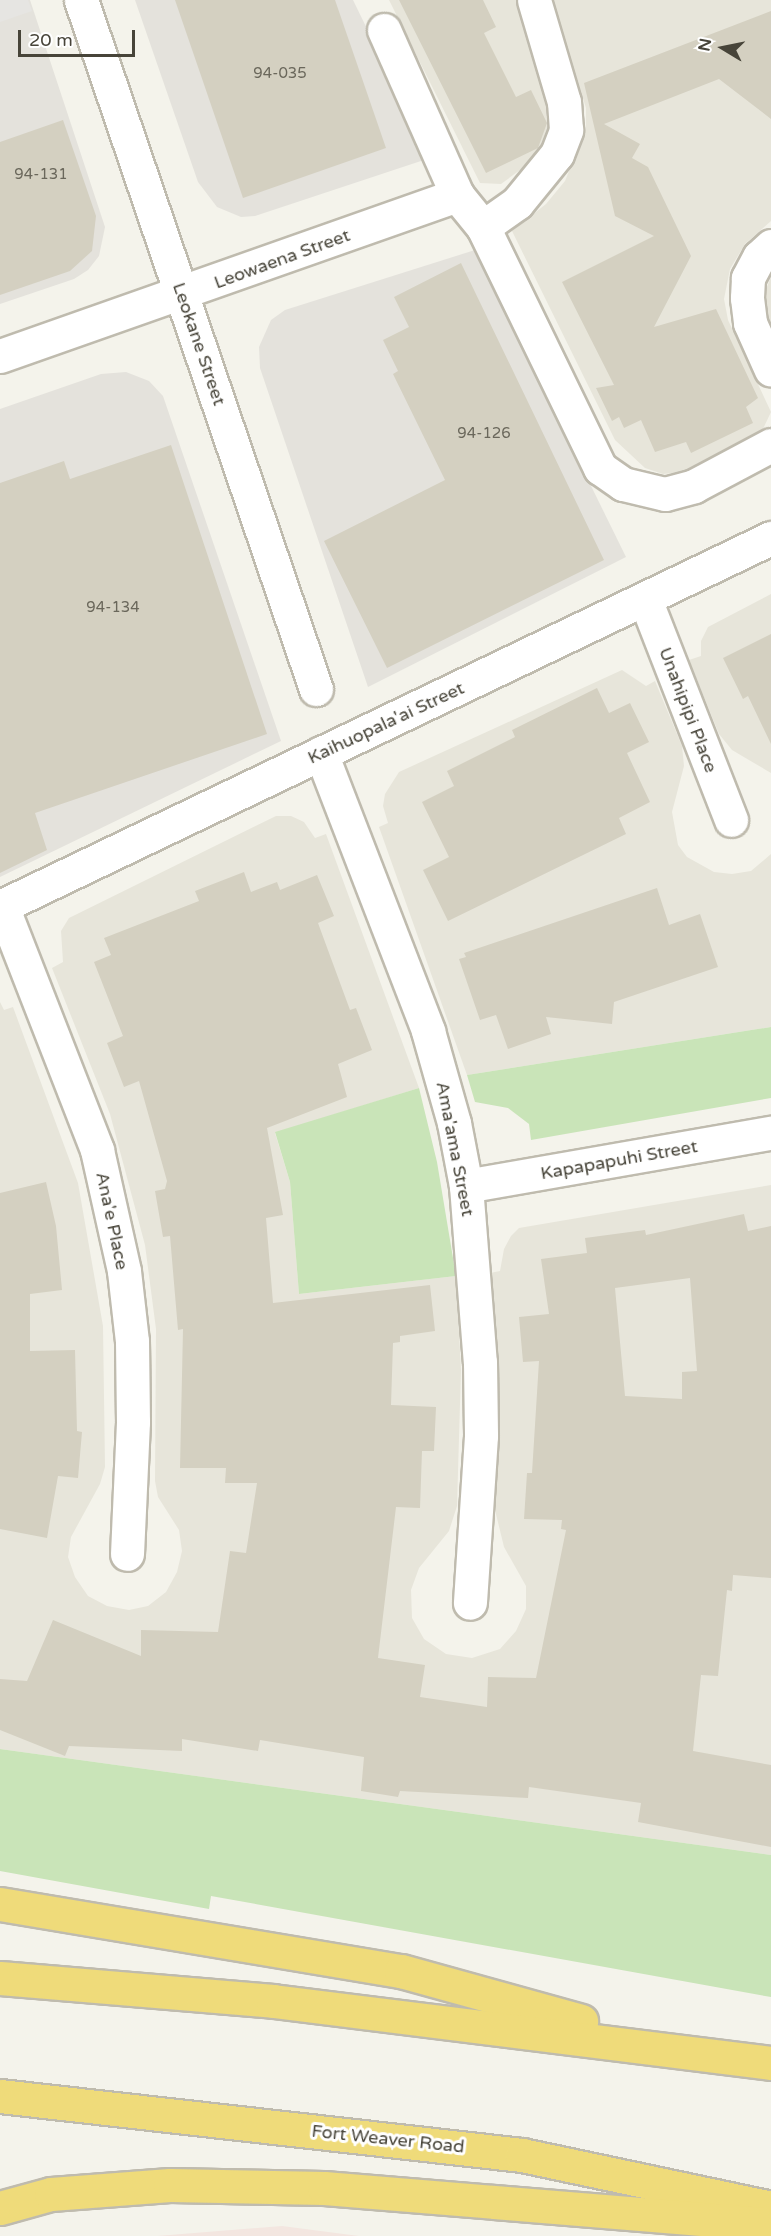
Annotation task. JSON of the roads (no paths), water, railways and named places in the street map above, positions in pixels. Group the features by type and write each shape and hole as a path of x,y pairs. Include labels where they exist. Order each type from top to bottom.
{"highway":[{"path":"0,1904 401,1971 690,2051"},
{"path":"0,1978 273,2001 690,2051 771,2063"},
{"name":"Fort Weaver Road","path":"0,2096 522,2155 771,2208"},
{"path":"0,2208 51,2194 170,2185 324,2188 771,2224"}],"street":[{"name":"Leokane Street","path":"81,0 316,689"},
{"path":"483,227 517,203 557,154 566,130 564,102 534,0"},
{"path":"384,30 457,195 483,227 600,468 623,484 665,494 694,486 771,445"},
{"name":"Leowaena Street","path":"0,356 182,294 457,195"},
{"path":"771,246 759,257 748,278 747,298 750,323 771,370"},
{"name":"Kaihuopala'ai Street","path":"1,906 771,537"},
{"name":"Unahipipi Place","path":"645,599 731,820"},
{"name":"Ama'ama Street","path":"321,753 428,1031 466,1186 480,1362 481,1436 470,1603"},
{"name":"Ana'e Place","path":"1,906 97,1150 124,1271 132,1341 134,1422 127,1554"},
{"name":"Kapapapuhi Street","path":"466,1186 771,1133"}]}
